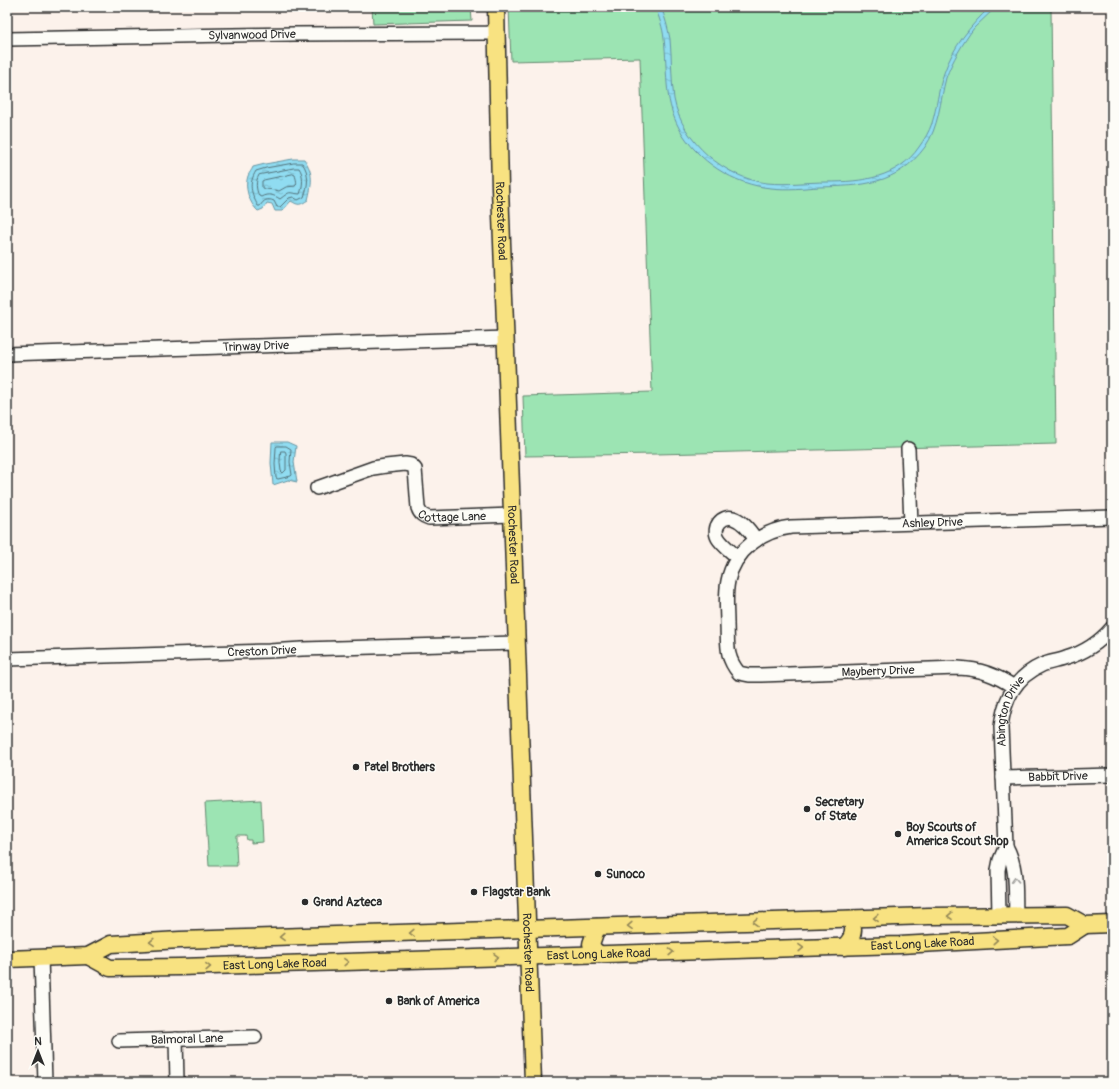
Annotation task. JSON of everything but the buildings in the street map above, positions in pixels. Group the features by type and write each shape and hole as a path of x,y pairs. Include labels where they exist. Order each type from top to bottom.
{"main road":[{"name":"Rochester Road","path":"496,7 500,188 533,1082"},
{"name":"East Long Lake Road","path":"7,959 88,956 110,944 190,940 904,917 1067,915 1085,925 1068,936 844,947 110,968 88,956"},
{"path":"1037,938 1042,933 1043,929 1043,920 1041,916"},
{"path":"900,945 895,933 898,924 904,917"},
{"path":"844,947 852,938 854,931 850,919"},
{"path":"1085,925 1112,924"},
{"path":"597,928 591,944 594,950 599,954"},
{"path":"459,958 465,954 470,946 470,936 467,931"},
{"path":"180,967 178,959 179,950 184,943 190,940"}],"street":[{"name":"Sylvanwood Drive","path":"7,39 496,32"},
{"name":"Trinway Drive","path":"7,354 506,338"},
{"path":"908,449 910,523"},
{"name":"Cottage Lane","path":"317,488 373,468 405,464 411,465 415,469 418,508 424,516 429,518 512,516"},
{"name":"Ashley Drive","path":"739,673 730,661 729,655 726,599 728,582 730,574 738,558 756,540 773,531 791,527 1112,517"},
{"path":"738,558 719,540 716,529 720,522 726,518 734,518 747,528 756,540"},
{"name":"Abington Drive","path":"1016,916 1014,870 1010,854 1006,846 1001,727 1005,704 1014,687 1021,679 1033,670 1042,665 1078,654 1111,631"},
{"name":"Creston Drive","path":"7,659 517,643"},
{"name":"Mayberry Drive","path":"739,673 760,675 962,668 973,669 999,677 1014,687"},
{"name":"Babbit Drive","path":"1003,778 1112,775"},
{"name":"Abington Drive","path":"999,916 998,870 1000,860 1006,846"},
{"path":"41,957 45,1082"},
{"name":"Balmoral Lane","path":"118,1041 255,1037"},
{"path":"176,1039 177,1082"}],"green space":[{"path":"372,7 471,7 472,21 373,24"},
{"path":"509,7 1051,7 1056,444 525,456 523,396 652,392 640,58 511,61"},
{"path":"261,800 263,842 251,843 251,840 247,840 246,836 237,836 237,866 209,866 205,803"}],"water":[{"path":"655,7 661,7 664,15 670,39 674,99 686,130 696,143 721,166 751,180 782,184 853,181 878,176 901,166 925,139 934,117 940,86 952,54 969,29 983,14 990,7 996,7 974,28 948,72 936,122 930,139 914,160 903,169 878,181 850,186 783,189 757,186 730,176 706,161 687,140 679,128 670,106 663,35 661,23"},
{"path":"293,159 304,159 311,174 308,200 300,204 296,204 291,201 282,211 275,211 272,204 267,203 263,209 258,211 252,204 247,190 248,176 253,167"},
{"path":"272,442 287,442 296,446 294,462 297,482 288,480 273,485 271,463"}],"place":[{"name":"Patel Brothers","path":"356,767"},
{"name":"Secretary of State","path":"807,809"},
{"name":"Boy Scouts of America Scout Shop","path":"898,834"},
{"name":"Sunoco","path":"598,874"},
{"name":"Flagstar Bank","path":"474,892"},
{"name":"Grand Azteca","path":"305,902"},
{"name":"Bank of America","path":"389,1001"}]}
